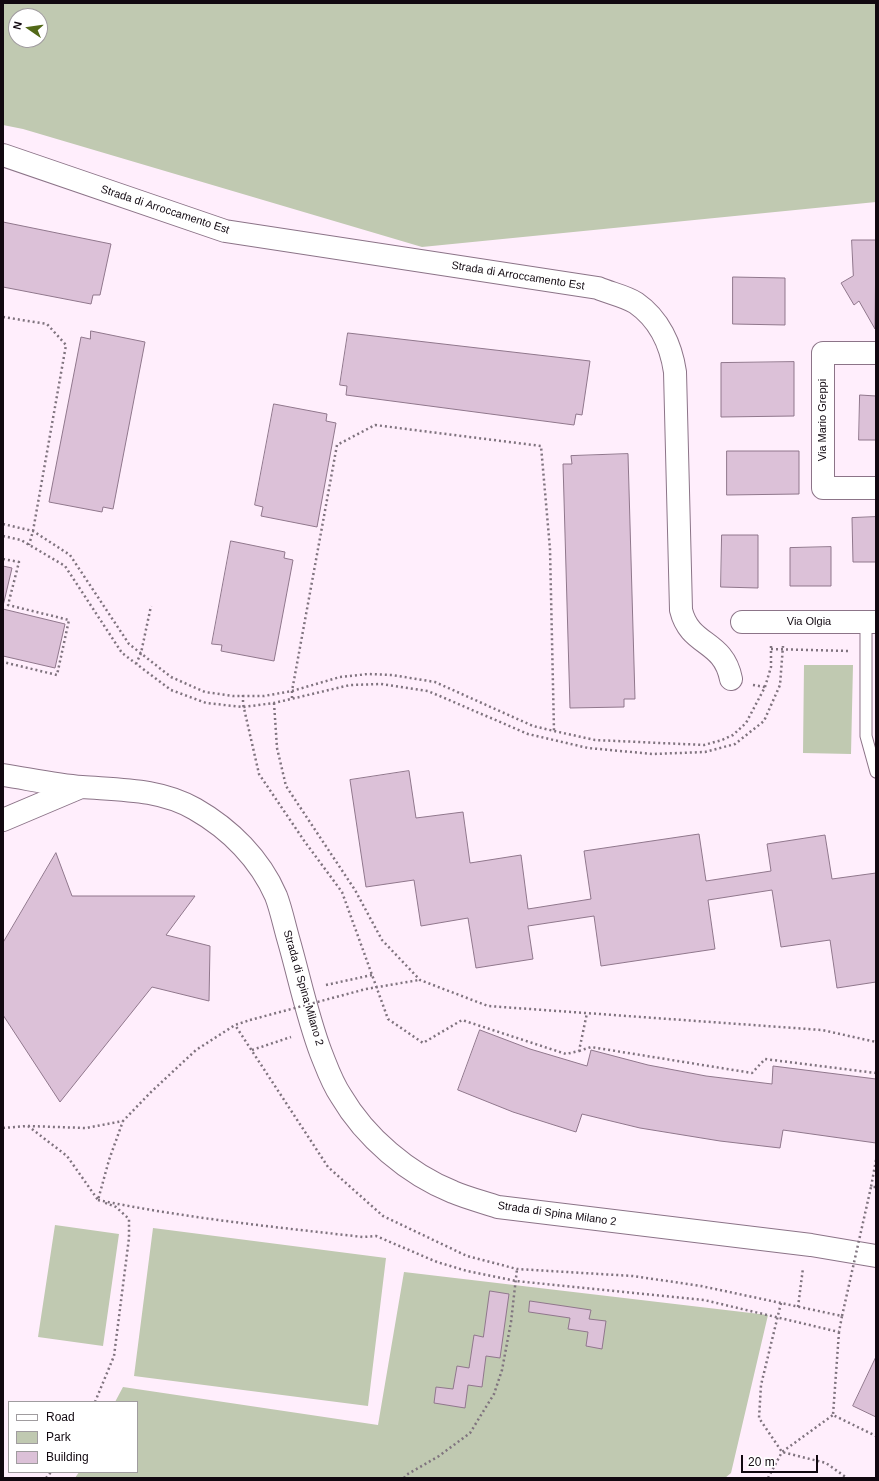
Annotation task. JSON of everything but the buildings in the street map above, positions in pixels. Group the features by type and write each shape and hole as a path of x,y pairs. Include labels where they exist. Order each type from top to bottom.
{"street":[{"name":"Strada di Arroccamento Est","path":"3,155 225,231 598,288 635,302 658,326 673,355 675,372 681,610 684,622 696,636 711,645 721,655 729,667 731,679"},
{"name":"Via Mario Greppi","path":"876,353 823,353 823,488 876,488"},
{"name":"Via Olgia","path":"742,622 871,622"},
{"name":"Strada di Spina Milano 2","path":"3,775 81,787 135,790 173,799 195,809 239,841 255,859 276,895 313,1030 331,1078 350,1111 392,1155 418,1174 452,1192 498,1207 806,1244 876,1256"},
{"name":"Strada di Spina Milano 2","path":"3,820 81,787"}],"lane":[{"path":"871,622 866,651 866,736 876,772"}],"path":[{"path":"3,317 47,324 66,345 33,531 29,545"},
{"path":"292,698 292,691 337,445 374,425 541,446 550,549 554,731"},
{"path":"3,524 33,531 70,555 129,644 171,677 205,692 233,696 264,696 292,691 340,677 368,674 392,675 435,682 534,726 554,731 595,740 704,745 733,735 746,723 758,701 771,667 771,649 776,622"},
{"path":"3,536 21,540 65,566 122,653 171,690 206,703 243,707 274,703 350,685 381,684 428,691 528,734 588,748 652,754 705,752 735,744 764,721 780,685 783,650 776,622"},
{"path":"3,559 19,562 8,605 69,620 57,675 3,662"},
{"path":"136,664 141,653 151,606"},
{"path":"771,649 866,651"},
{"path":"243,695 243,707 259,774 304,842 342,892 388,1019 422,1043 462,1020 566,1054 592,1047 752,1073 765,1059 876,1073"},
{"path":"274,703 277,748 286,786 355,890 382,940 420,980 488,1006 822,1030 876,1042"},
{"path":"303,991 372,975"},
{"path":"98,1200 109,1160 123,1121 150,1092 196,1050 235,1024 366,989 420,980"},
{"path":"579,1051 587,1013"},
{"path":"252,1050 313,1030"},
{"path":"3,1128 27,1126 86,1128 123,1121"},
{"path":"27,1126 67,1156 98,1200 116,1207 129,1219 129,1238 114,1356 95,1401"},
{"path":"768,1478 782,1452 833,1415 839,1332 872,1187 876,1160"},
{"path":"872,1187 876,1188"},
{"path":"98,1200 138,1208 236,1222 363,1236 376,1236 437,1262 467,1271 516,1281 704,1300 839,1332"},
{"path":"798,1307 806,1244"},
{"path":"404,1478 406,1475 439,1456 470,1433 494,1394 502,1370 511,1322 518,1268"},
{"path":"781,1303 761,1385 759,1418 782,1452 826,1463 847,1478"},
{"path":"833,1415 876,1436"}],"green space":[{"path":"3,3 876,3 876,202 422,247 23,129 3,125"},
{"path":"804,665 853,665 851,754 803,753"},
{"path":"55,1225 119,1234 103,1346 38,1337"},
{"path":"153,1228 386,1258 368,1406 134,1376"},
{"path":"404,1272 768,1315 731,1473 725,1478 75,1478 78,1473 138,1473 138,1401 116,1401 123,1387 378,1425"}]}
